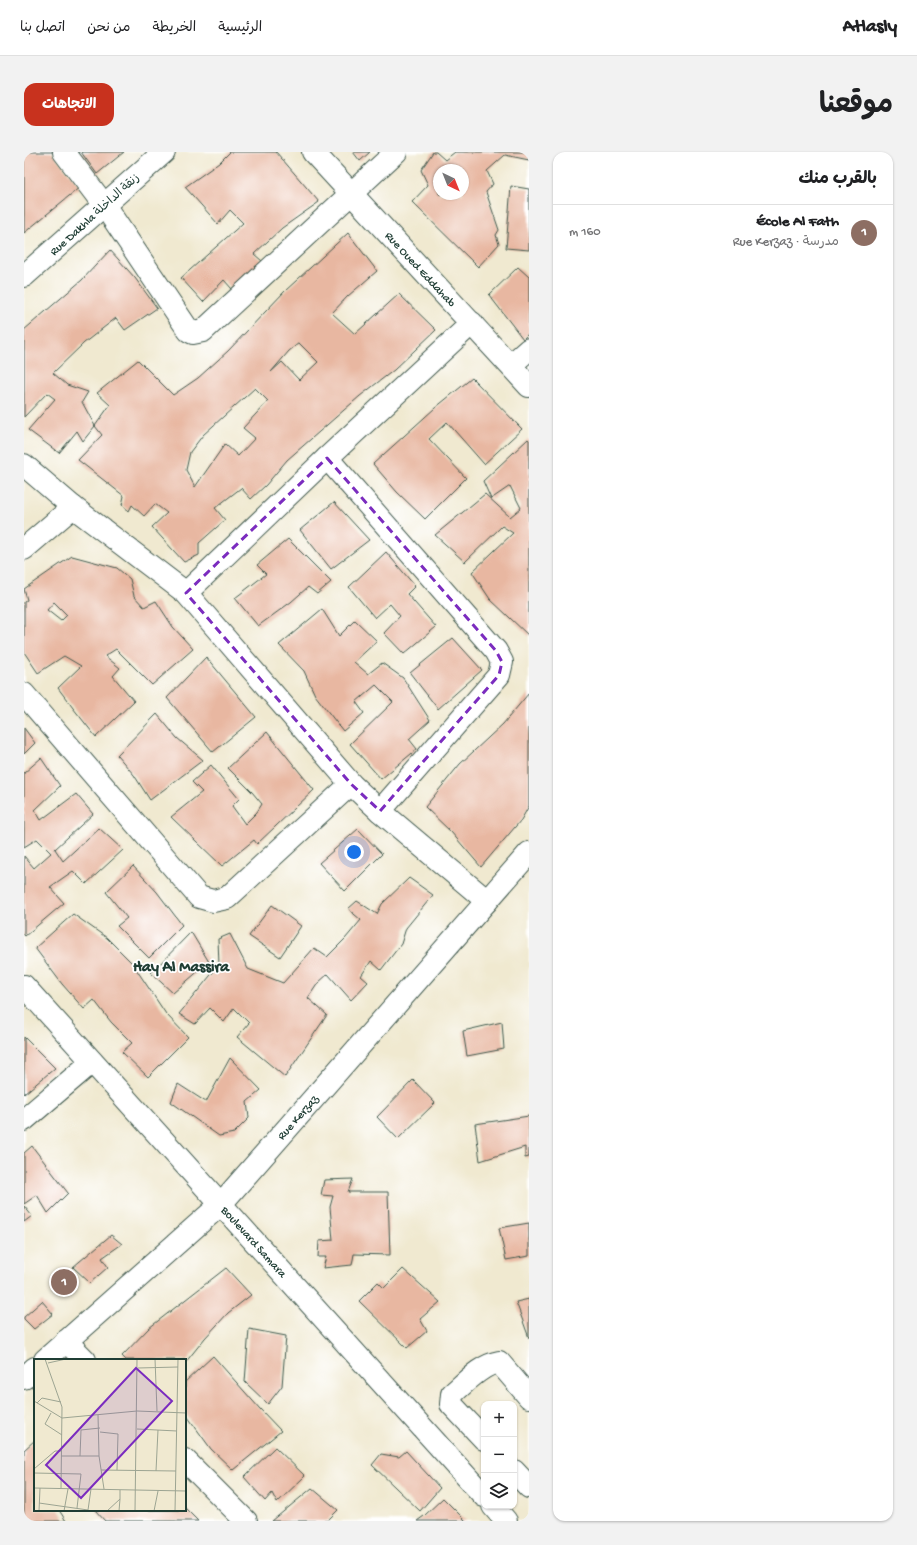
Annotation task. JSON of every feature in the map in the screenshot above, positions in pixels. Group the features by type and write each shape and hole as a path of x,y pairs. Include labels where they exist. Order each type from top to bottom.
{"street":[{"path":"64,152 104,206 189,331 193,333 203,331 396,152"},
{"name":"Rue Dakhla زنقة الداخلة","path":"24,276 164,152"},
{"name":"Rue Oued Eddahab","path":"313,152 529,386"},
{"path":"186,593 327,458 472,323"},
{"path":"511,365 529,349"},
{"path":"327,458 496,651 502,662 498,675 380,811"},
{"path":"24,466 74,507 186,593 351,784 380,811 487,901"},
{"path":"24,550 74,507"},
{"path":"24,694 199,897 213,901 227,898 351,784"},
{"name":"Rue Kerzaz","path":"46,1359 220,1205 529,853"},
{"name":"Boulevard Samara","path":"24,986 481,1493"},
{"path":"24,1120 92,1062"},
{"path":"66,1341 84,1359"},
{"path":"482,1437 451,1404 452,1394 480,1370 491,1364 499,1362 529,1397"},
{"path":"24,1378 34,1369"},
{"path":"186,1461 246,1521"},
{"path":"516,1473 529,1487"},
{"path":"496,1509 506,1521"}],"highlighted area":[{"path":"327,458 496,651 502,662 499,675 380,811 351,784 186,593"}],"building":[{"path":"24,152 52,152 80,187 24,233"},
{"path":"81,152 124,152 97,174"},
{"path":"230,152 276,152 319,202 282,228 254,254 262,261 232,289 224,280 203,302 181,278 243,223 230,210 218,224 185,187 219,163"},
{"path":"353,152 370,152 360,161"},
{"path":"433,152 436,152 445,160 455,152 529,152 529,160 505,155 487,171 493,184 486,192 499,230 496,235 499,244 478,267 412,202 428,185 421,170"},
{"path":"511,186 529,189 529,250 506,248"},
{"path":"348,233 377,271 348,296 332,313 355,334 399,294 436,330 394,370 360,396 287,460 266,485 251,499 241,488 215,508 225,520 199,543 199,555 184,562 152,527 167,513 155,504 144,516 132,505 129,511 122,505 124,496 78,460 102,435 95,426 110,405 97,393 138,360 173,395 198,378 228,351 285,291","holes":["299,343 318,362 299,380 282,362 271,372 289,351","255,388 268,401 243,428 255,438 238,456 225,444 195,487 186,470 190,452 203,435"]},
{"path":"110,250 135,278 157,308 125,330 116,318 84,343 53,373 67,385 88,392 82,402 95,426 83,441 77,431 59,453 28,430 55,399 47,393 24,417 24,330 82,280"},
{"path":"518,267 529,277 529,333 523,339 489,295"},
{"path":"472,378 522,429 484,464 447,422 429,439 466,478 425,519 397,492 373,464 435,408"},
{"path":"528,439 529,636 490,599 472,572 513,533 502,526 465,562 435,535 485,494 510,517 521,508 510,486 491,499 483,481"},
{"path":"334,502 369,540 331,569 300,530"},
{"path":"288,539 331,582 317,594 308,587 291,602 258,626 235,598 266,574 257,565"},
{"path":"386,552 415,586 407,594 436,627 404,654 384,633 400,616 390,604 375,618 349,587"},
{"path":"72,556 117,568 130,579 134,596 144,607 156,601 173,627 193,649 152,685 116,649 105,656 120,668 113,676 134,701 96,737 58,688 81,666 64,656 38,673 24,652 24,602 27,600 24,589","holes":["54,602 67,615 61,621 47,610"]},
{"path":"322,609 339,636 355,620 377,641 354,662 368,674 382,663 403,678 430,720 409,739 417,749 381,779 350,744 393,702 376,685 356,702 364,713 343,731 315,695 304,671 279,645"},
{"path":"453,638 482,670 438,709 410,673"},
{"path":"206,657 256,717 213,752 167,698"},
{"path":"529,693 529,806 521,820 481,867 451,832 425,807 460,764 503,724"},
{"path":"157,714 177,738 203,760 150,800 134,775 117,755"},
{"path":"24,728 35,743 24,754"},
{"path":"267,732 314,790 257,844 254,840 222,866 171,817 202,792 192,782 211,765 239,799 232,806 245,824 257,812 262,804 228,768"},
{"path":"41,758 60,786 35,810 41,820 76,794 93,814 55,849 63,861 99,828 123,850 86,884 73,871 50,887 64,903 25,936 24,856 34,868 51,853 37,839 24,847 24,773"},
{"path":"358,829 382,854 345,891 319,863"},
{"path":"133,866 157,892 182,925 149,958 117,926 127,918 106,892"},
{"path":"409,878 433,895 406,928 401,944 381,970 371,961 361,976 368,982 351,1000 328,974 318,983 308,998 327,1015 285,1077 237,1037 249,1023 234,1008 224,1022 210,1008 195,1024 179,1014 219,965 218,939 230,934 248,969 283,983 314,948 327,957 345,939 361,920 348,909 357,901 377,914 382,904"},
{"path":"272,905 301,926 280,957 249,936"},
{"path":"73,914 107,938 132,963 166,1014 188,1037 148,1077 122,1052 132,1043 111,1022 94,1000 84,1009 62,984 35,948"},
{"path":"191,932 209,962 173,993 151,973"},
{"path":"502,1022 504,1049 467,1056 463,1031"},
{"path":"24,1037 55,1068 24,1094"},
{"path":"230,1058 261,1090 247,1102 249,1118 234,1133 219,1136 171,1102 178,1084 206,1102"},
{"path":"413,1080 435,1103 398,1139 377,1117"},
{"path":"529,1116 529,1157 525,1158 525,1147 480,1161 475,1124"},
{"path":"32,1146 68,1193 48,1213 37,1195 24,1204 24,1153"},
{"path":"353,1179 348,1192 388,1192 390,1255 354,1254 352,1265 323,1268 326,1257 318,1257 319,1241 333,1240 330,1207 333,1196 321,1195 324,1180"},
{"path":"24,1206 32,1216 24,1222"},
{"path":"529,1223 529,1256 506,1260 499,1228"},
{"path":"111,1235 122,1244 102,1258 108,1267 90,1283 73,1267"},
{"path":"226,1268 251,1295 228,1313 186,1362 186,1359 125,1359 122,1356 149,1328"},
{"path":"403,1269 440,1302 420,1319 427,1331 407,1348 359,1301 378,1282 384,1288"},
{"path":"529,1299 529,1338 516,1302"},
{"path":"42,1301 53,1314 34,1329 24,1319 24,1317"},
{"path":"249,1329 286,1336 282,1386 268,1404 245,1382"},
{"path":"213,1356 281,1431 233,1470 211,1449 186,1414 186,1381"},
{"path":"34,1441 34,1511 60,1511 66,1521 24,1521 24,1450"},
{"path":"275,1447 305,1476 277,1503 272,1493 265,1501 244,1477"},
{"path":"406,1451 440,1488 420,1511 372,1465 381,1454 399,1457"},
{"path":"312,1488 338,1510 327,1521 272,1521"},
{"path":"443,1498 466,1521 417,1521 424,1516"},
{"path":"186,1509 198,1521 105,1521 96,1511 186,1511"}],"place":[{"name":"École Al Fath","path":"64,1282"}],"district":[{"name":"Hay Al Massira","path":"181,965"}]}
